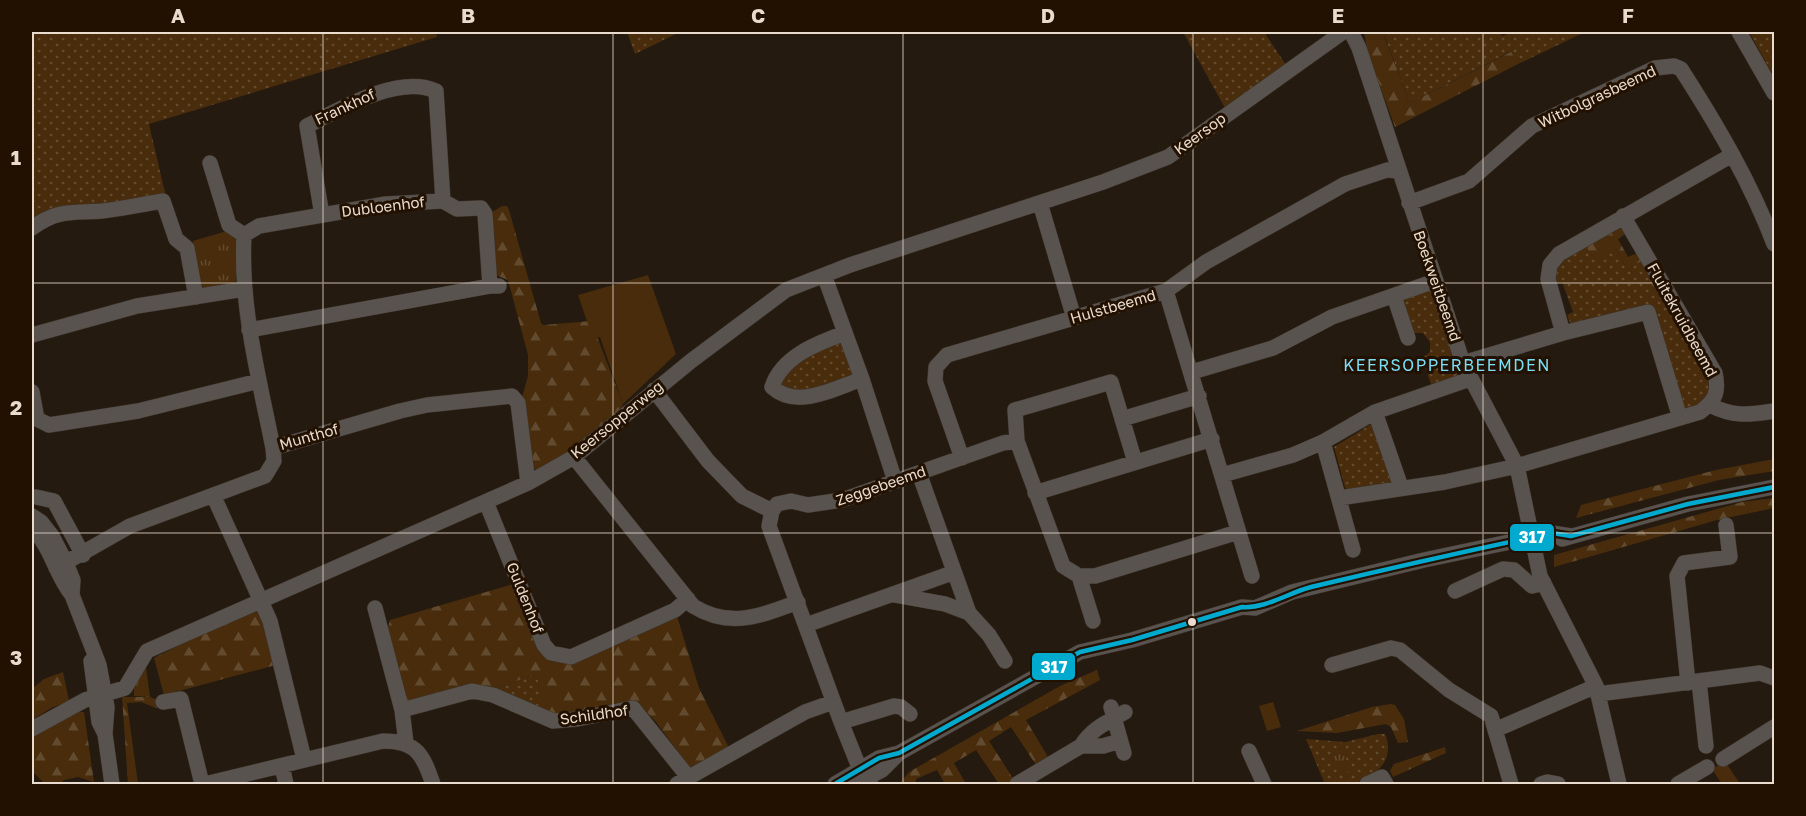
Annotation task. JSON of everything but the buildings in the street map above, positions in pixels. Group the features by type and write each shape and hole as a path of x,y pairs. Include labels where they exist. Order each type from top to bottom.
{"street":[{"name":"Keersop","path":"1040,203 1168,158 1342,32"},
{"name":"Boekweitbeemd","path":"1351,32 1359,48 1463,363 1517,466 1532,541 1544,583 1597,690 1619,784"},
{"path":"1739,32 1774,93"},
{"name":"Witbolgrasbeemd","path":"1409,203 1469,181 1532,126 1655,68 1674,66 1681,69 1732,154 1762,212 1774,244"},
{"name":"Frankhof","path":"322,215 307,126 381,90 429,88 436,91 442,201"},
{"path":"1563,333 1548,279 1550,266 1559,254 1732,154"},
{"path":"210,164 229,225 244,235 244,288 249,330 273,448"},
{"name":"Hulstbeemd","path":"962,458 935,381 936,367 947,355 1166,291 1206,262 1345,184 1387,170 1398,171"},
{"path":"32,228 47,217 85,209 101,211 163,201 176,239 187,248 196,297"},
{"name":"Dubloenhof","path":"244,235 259,226 386,204 442,201 457,209 481,208 485,214 494,286 249,330"},
{"name":"Keersopperweg","path":"32,729 100,695 125,688 147,651 528,483 574,457 654,390 786,290 824,275 1040,203"},
{"path":"1040,203 1074,318"},
{"name":"Fluitekruidbeemd","path":"1623,216 1714,372 1718,387 1715,399 1710,405"},
{"path":"824,275 862,379 895,481"},
{"path":"1192,372 1273,348 1332,317 1435,281"},
{"path":"32,335 137,306 244,288"},
{"path":"1166,291 1252,576"},
{"path":"1394,296 1408,338"},
{"path":"1463,363 1563,333 1648,312 1680,418"},
{"path":"845,333 810,346 777,373 772,387 778,393 808,398 862,379"},
{"path":"1222,475 1293,455 1323,442 1375,412 1470,379"},
{"path":"32,392 37,419 49,425 138,411 259,381"},
{"path":"1135,462 1111,382 1094,385 1015,410 1017,441 1063,566 1079,576 1095,576 1238,532"},
{"path":"654,390 715,468 742,496 772,511 769,526 863,779"},
{"name":"Munthof","path":"61,566 130,526 214,497 265,476 274,461 273,448 427,405 518,392 528,483"},
{"path":"1122,419 1199,396"},
{"path":"1339,498 1445,482 1517,466 1700,412 1710,405 1727,414 1746,416 1774,411"},
{"path":"1375,412 1401,487"},
{"path":"1035,493 1212,439"},
{"name":"Zeggebeemd","path":"772,511 777,504 791,501 817,504 842,500 1003,443 1017,441"},
{"path":"1323,442 1353,550"},
{"path":"574,457 688,599 710,616 754,618 798,602"},
{"path":"919,473 952,573 969,614 989,635 1005,661"},
{"path":"835,784 863,779 882,770 899,753 1080,652 1132,640 1242,608 1258,598 1279,596 1376,571 1532,541 1552,533 1571,536 1688,504 1774,487"},
{"path":"36,497 54,501 83,555"},
{"path":"214,497 270,621 304,759"},
{"name":"Guldenhof","path":"486,502 544,645 551,653 571,657 675,610 688,599"},
{"path":"32,516 41,522 52,536 64,585 72,595 91,649 100,695 99,722 105,735 112,784"},
{"path":"1706,746 1677,576 1684,563 1730,557 1726,525"},
{"path":"32,529 61,566"},
{"path":"1455,591 1503,569 1514,570 1532,586 1544,583"},
{"path":"806,625 952,573"},
{"path":"1079,576 1093,621"},
{"path":"892,594 924,599 969,614"},
{"path":"375,608 402,710 406,743"},
{"path":"1332,665 1391,648 1400,650 1449,690 1491,716 1511,784"},
{"path":"1495,730 1597,690 1694,682 1760,673 1774,678"},
{"name":"Schildhof","path":"402,710 472,691 494,695 553,721 578,719 633,708 683,781"},
{"path":"163,702 181,699 204,784 383,741 406,743 418,751 433,784"},
{"path":"683,781 805,712 833,702"},
{"path":"841,722 894,706 901,707 910,714"},
{"path":"1017,784 1081,746 1087,736 1117,712 1122,747 1081,746"},
{"path":"1723,759 1774,727"},
{"path":"1249,751 1264,784"},
{"path":"282,766 286,784"},
{"path":"1678,784 1707,767"},
{"path":"1367,784 1384,781"},
{"path":"1540,784 1558,784"}],"green space":[{"path":"32,32 436,32 437,37 149,124 166,197 32,223"},
{"path":"627,32 680,32 635,54"},
{"path":"1183,32 1264,32 1286,65 1225,108"},
{"path":"1364,32 1390,32 1384,36 1410,103 1511,52 1518,64 1395,127 1368,54"},
{"path":"1390,32 1499,32 1502,36 1514,32 1585,32 1518,64 1510,52 1410,103 1384,35"},
{"path":"1749,32 1774,32 1774,77"},
{"path":"502,206 507,206 509,210 541,323 543,325 591,321 623,404 621,409 560,460 536,470 532,466 521,401 528,376 528,355 508,280 496,275 491,213"},
{"path":"1620,228 1627,233 1618,239 1628,257 1637,253 1642,261 1627,269 1615,248 1594,260 1586,246"},
{"path":"227,231 236,237 236,281 232,286 204,289 200,283 193,241"},
{"path":"1586,246 1615,248 1627,269 1642,261 1708,375 1709,395 1698,408 1683,411 1654,312 1572,328 1567,315 1573,312 1562,282 1554,284 1555,276 1563,260"},
{"path":"648,275 676,354 623,404 600,337 593,339 578,295"},
{"path":"1430,290 1434,291 1461,371 1454,379 1432,387 1422,358 1430,352 1430,342 1423,333 1412,333 1403,300"},
{"path":"841,340 855,373 810,393 783,389 780,379 787,373 809,357"},
{"path":"1373,423 1392,475 1391,482 1388,485 1348,491 1345,488 1334,447"},
{"path":"1774,459 1774,471 1719,480 1576,518 1581,505 1716,470"},
{"path":"1774,498 1774,508 1717,520 1554,567 1554,555 1742,502"},
{"path":"517,583 554,660 676,613 699,688 729,748 690,768 642,707 562,716 541,710 538,679 532,675 499,688 497,693 406,701 387,631 390,620"},
{"path":"252,608 261,611 276,665 164,695 154,658"},
{"path":"145,660 150,697 134,696 134,682"},
{"path":"1097,670 1100,680 1026,720 1048,757 1036,765 1011,727 989,741 1014,780 1006,784 999,784 976,750 954,763 966,784 945,784 937,770 916,779 916,784 899,784 909,772 1060,686"},
{"path":"63,672 69,701 51,708 32,720 32,689 44,679"},
{"path":"532,675 538,679 542,708 540,712 498,693 499,688"},
{"path":"122,697 150,697 163,702 156,708 141,702 127,703 138,784 128,784"},
{"path":"1273,702 1281,727 1267,731 1259,706"},
{"path":"1395,705 1404,719 1408,742 1398,743 1391,727 1386,724 1337,733 1297,731 1372,707"},
{"path":"84,712 94,782 78,777 64,780 60,784 45,784 32,771 32,737 48,724"},
{"path":"1385,734 1388,752 1382,766 1376,772 1361,781 1348,785 1319,784 1324,782 1306,739 1345,742"},
{"path":"1445,747 1446,753 1393,777 1390,771 1394,764"},
{"path":"1342,751 1351,770 1339,775 1331,756"},
{"path":"1725,761 1740,784 1722,784 1712,769"}],"transit line":[{"name":"317","path":"835,784 879,758 899,753 1080,652 1132,640 1242,607 1259,606 1311,587 1552,533 1571,536 1688,504 1774,487"}],"district":[{"name":"KEERSOPPERBEEMDEN","path":"1447,365"}]}
